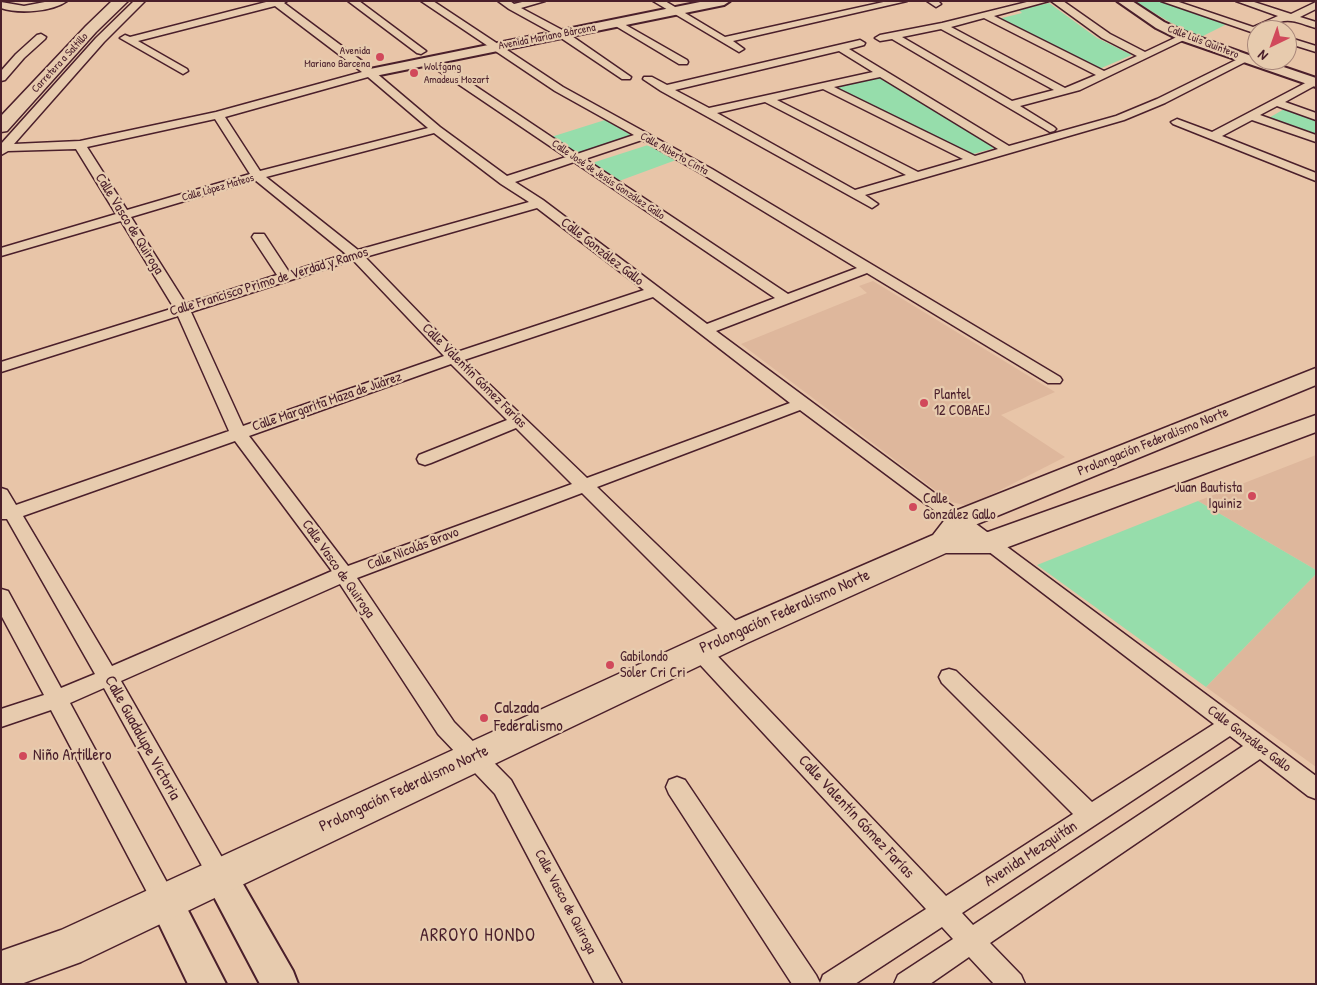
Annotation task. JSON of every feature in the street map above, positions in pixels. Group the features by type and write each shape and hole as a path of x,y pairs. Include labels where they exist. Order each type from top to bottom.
{"main road":[{"name":"Carretera a Saltillo","path":"1,110 74,32 108,1"},
{"name":"Carretera a Saltillo","path":"1,127 91,29 120,1"},
{"name":"Prolongación Federalismo Norte","path":"1,971 67,948 166,903 952,531 1316,376"},
{"name":"Prolongación Federalismo Norte","path":"952,531 990,543 1316,424"},
{"name":"Calle Guadalupe Victoria","path":"220,876 280,984"},
{"path":"166,903 208,984"}],"street":[{"path":"1,6 22,10 62,1"},
{"path":"2,149 62,81 140,1"},
{"path":"353,1 421,51"},
{"name":"Calle Alberto Cinta","path":"426,1 559,89 708,172 866,269 1054,380"},
{"path":"508,4 540,1"},
{"name":"Avenida Mariano Bárcena","path":"364,68 421,51 545,26 666,4 724,1"},
{"path":"724,40 902,1"},
{"path":"880,38 987,16 1044,1"},
{"path":"1056,1 1111,40 1145,56"},
{"name":"Calle Luis Quintero","path":"1123,1 1160,25 1185,37 1315,83"},
{"path":"1166,1 1247,27"},
{"path":"1241,1 1278,16 1292,17 1316,25"},
{"path":"1272,20 1301,1"},
{"path":"130,40 278,2"},
{"name":"Calle González Gallo","path":"278,2 364,68 436,129 505,181 539,203 802,404 952,531"},
{"path":"1292,17 1315,3"},
{"path":"508,4 562,34 626,77"},
{"path":"666,4 739,50"},
{"name":"Avenida Mariano Bárcena","path":"364,68 431,61 618,23 666,4"},
{"path":"954,10 971,19"},
{"path":"987,16 1104,75"},
{"path":"618,23 683,62"},
{"path":"942,26 1065,92"},
{"path":"91,29 108,32 130,40 183,71"},
{"path":"894,36 1050,129"},
{"path":"1,78 20,56 41,37"},
{"path":"1010,105 1065,92 1185,37"},
{"path":"665,89 860,43"},
{"path":"1297,43 1316,49"},
{"path":"841,48 1007,150"},
{"path":"854,194 1140,111 1246,59"},
{"name":"Calle José de Jesús González Gallo","path":"431,61 786,299"},
{"path":"2,149 80,145 218,116 364,68"},
{"path":"707,112 882,73"},
{"path":"648,79 872,204"},
{"path":"1214,136 1315,83"},
{"path":"822,86 975,160"},
{"path":"765,98 917,176"},
{"path":"1276,102 1316,116"},
{"name":"Calle Valentín Gómez Farías","path":"218,116 256,176 356,255 454,358 736,634"},
{"path":"1252,116 1316,139"},
{"path":"1177,122 1316,177"},
{"name":"Calle López Mateos","path":"1,252 256,176 436,129"},
{"path":"505,181 643,136"},
{"name":"Calle Vasco de Quiroga","path":"80,145 182,309 238,433 344,574 446,728 503,787 609,984"},
{"name":"Calle Francisco Primo de Verdad y Ramos","path":"1,367 356,255 539,203"},
{"path":"259,237 285,277"},
{"path":"704,330 866,269"},
{"name":"Calle Margarita Maza de Juárez","path":"7,513 454,358 654,292"},
{"name":"Calle Nicolás Bravo","path":"1,718 58,699 344,574 357,571 802,404"},
{"path":"425,459 519,421"},
{"name":"Calle Guadalupe Victoria","path":"1,494 7,513 108,677 220,876"},
{"name":"Calle González Gallo","path":"990,543 1316,789"},
{"path":"1,596 166,903"},
{"name":"Calle Valentín Gómez Farías","path":"700,651 1012,984"},
{"path":"949,677 1090,816"},
{"name":"Avenida Mezquitán","path":"832,984 1230,725"},
{"path":"907,984 971,939 1260,748"},
{"path":"677,787 807,984"}],"shaded area":[{"name":"Plantel 12 COBAEJ","path":"873,281 1055,392 1001,415 1065,457 969,506 951,502 741,344 867,293 859,286"},
{"path":"1316,455 1316,570 1198,501"},
{"path":"1316,574 1316,767 1206,687"}],"green space":[{"path":"1134,1 1158,1 1227,24 1201,37 1185,31"},
{"path":"1049,3 1097,38 1132,55 1099,69 998,19 1022,13 1019,10"},
{"path":"879,77 995,148 973,154 832,87"},
{"path":"1286,108 1316,119 1316,137 1267,119"},
{"path":"605,120 633,136 577,154 551,137"},
{"path":"648,145 676,160 619,181 592,163"},
{"path":"1198,501 1316,570 1316,574 1206,687 1037,565"}],"place":[{"name":"Avenida Mariano Barcena","path":"380,57"},
{"name":"Wolfgang Amadeus Mozart","path":"414,73"},
{"name":"Plantel 12 COBAEJ","path":"924,403"},
{"name":"Juan Bautista Iguiniz","path":"1252,496"},
{"name":"Calle González Gallo","path":"913,507"},
{"name":"Gabilondo Soler Cri Cri","path":"610,665"},
{"name":"Calzada Federalismo","path":"484,718"},
{"name":"Niño Artillero","path":"23,756"}],"district":[{"name":"ARROYO HONDO","path":"478,936"}]}
